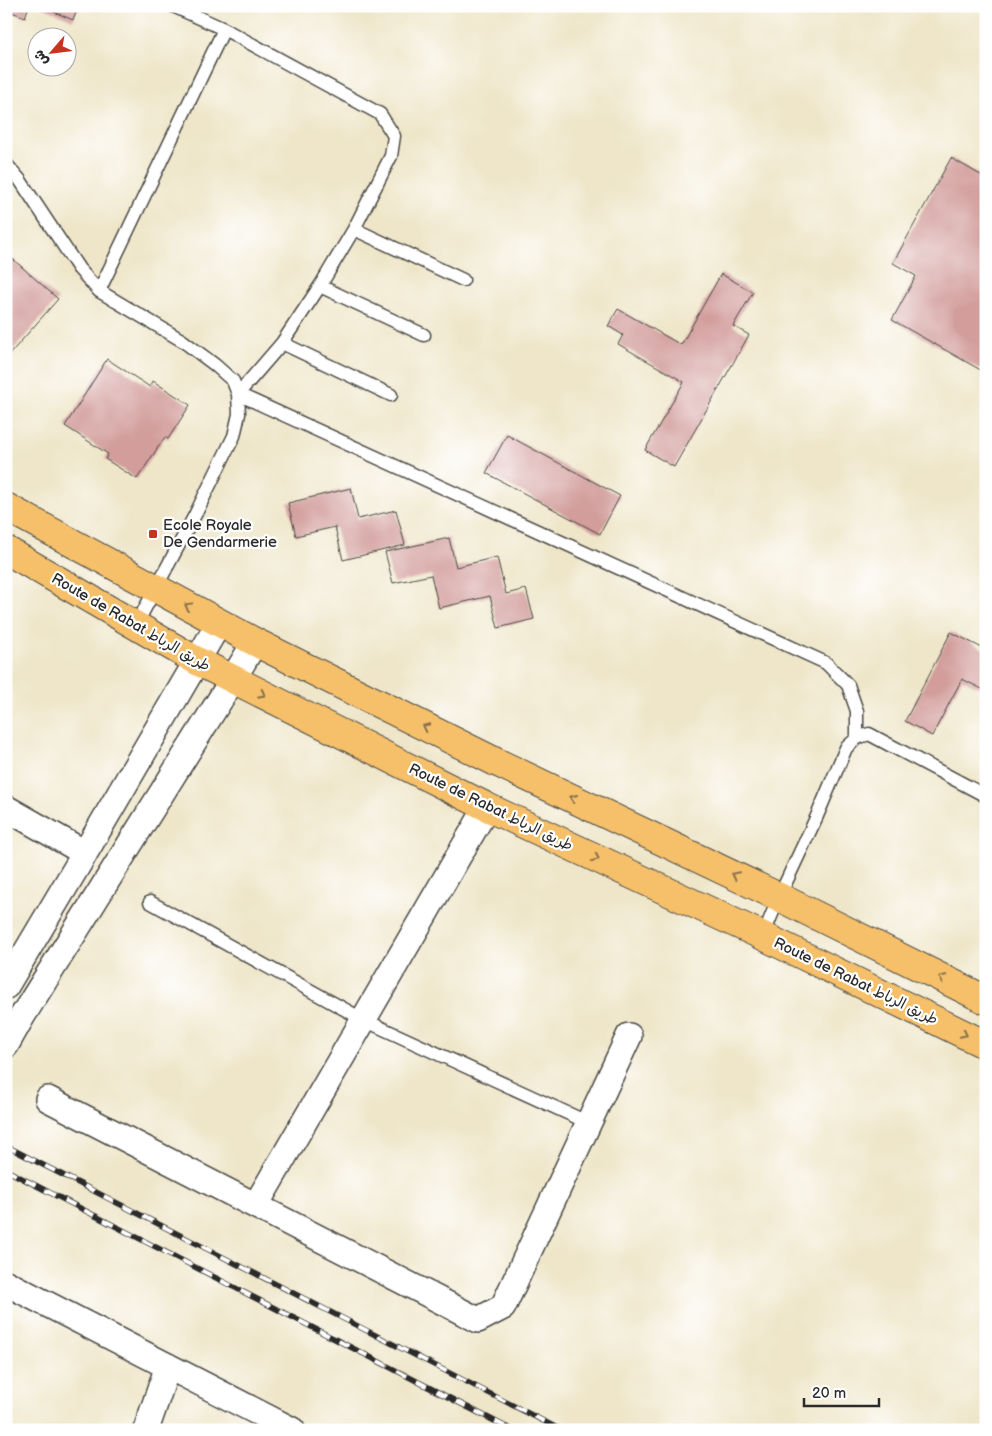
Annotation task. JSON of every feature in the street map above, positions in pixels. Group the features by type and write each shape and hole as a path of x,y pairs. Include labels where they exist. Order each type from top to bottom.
{"main road":[{"path":"6,507 255,642 494,761 779,897 986,1000"},
{"name":"Route de Rabat طريق الرباط","path":"6,550 197,661 488,807 763,936 986,1045"}],"street":[{"path":"6,986 219,623"},
{"path":"6,1045 255,642"},
{"path":"256,1205 488,807"},
{"path":"6,808 85,853"},
{"path":"48,1099 478,1320 503,1307 629,1036"},
{"path":"6,1282 292,1430"},
{"path":"146,1430 168,1366"}],"lane":[{"path":"173,6 224,29 380,114 394,136 391,156 354,229 320,286 282,343 238,394"},
{"path":"99,291 224,29"},
{"path":"6,164 20,180 80,269 99,291 183,341 233,381 238,394 239,414 234,436 157,589 136,625"},
{"path":"354,229 463,280"},
{"path":"320,286 424,335"},
{"path":"282,343 391,395"},
{"path":"238,394 826,663 848,685 857,711 857,738"},
{"path":"763,936 846,748 857,738 869,734 986,796"},
{"path":"150,902 364,1020 589,1123"}],"building":[{"path":"6,6 29,6 25,17 6,10"},
{"path":"40,6 79,6 73,20"},
{"path":"951,158 986,178 986,373 892,320 916,276 893,263"},
{"path":"6,253 58,299 8,356 6,355"},
{"path":"721,274 753,292 733,326 749,335 674,467 645,450 684,382 618,344 623,335 608,326 618,309 681,345"},
{"path":"107,359 150,387 153,381 190,405 168,439 165,437 137,479 105,459 108,454 65,426"},
{"path":"507,435 620,496 600,534 486,473"},
{"path":"351,488 358,519 396,510 405,545 343,560 335,527 296,536 288,503"},
{"path":"449,538 456,567 497,557 506,594 526,589 534,619 498,628 490,596 439,608 431,575 393,583 385,552"},
{"path":"951,632 986,650 986,691 962,679 932,736 905,721"}],"railway":[{"path":"6,1146 561,1430"},
{"path":"6,1170 512,1430"}],"place":[{"name":"Ecole Royale De Gendarmerie","path":"153,534"}]}
